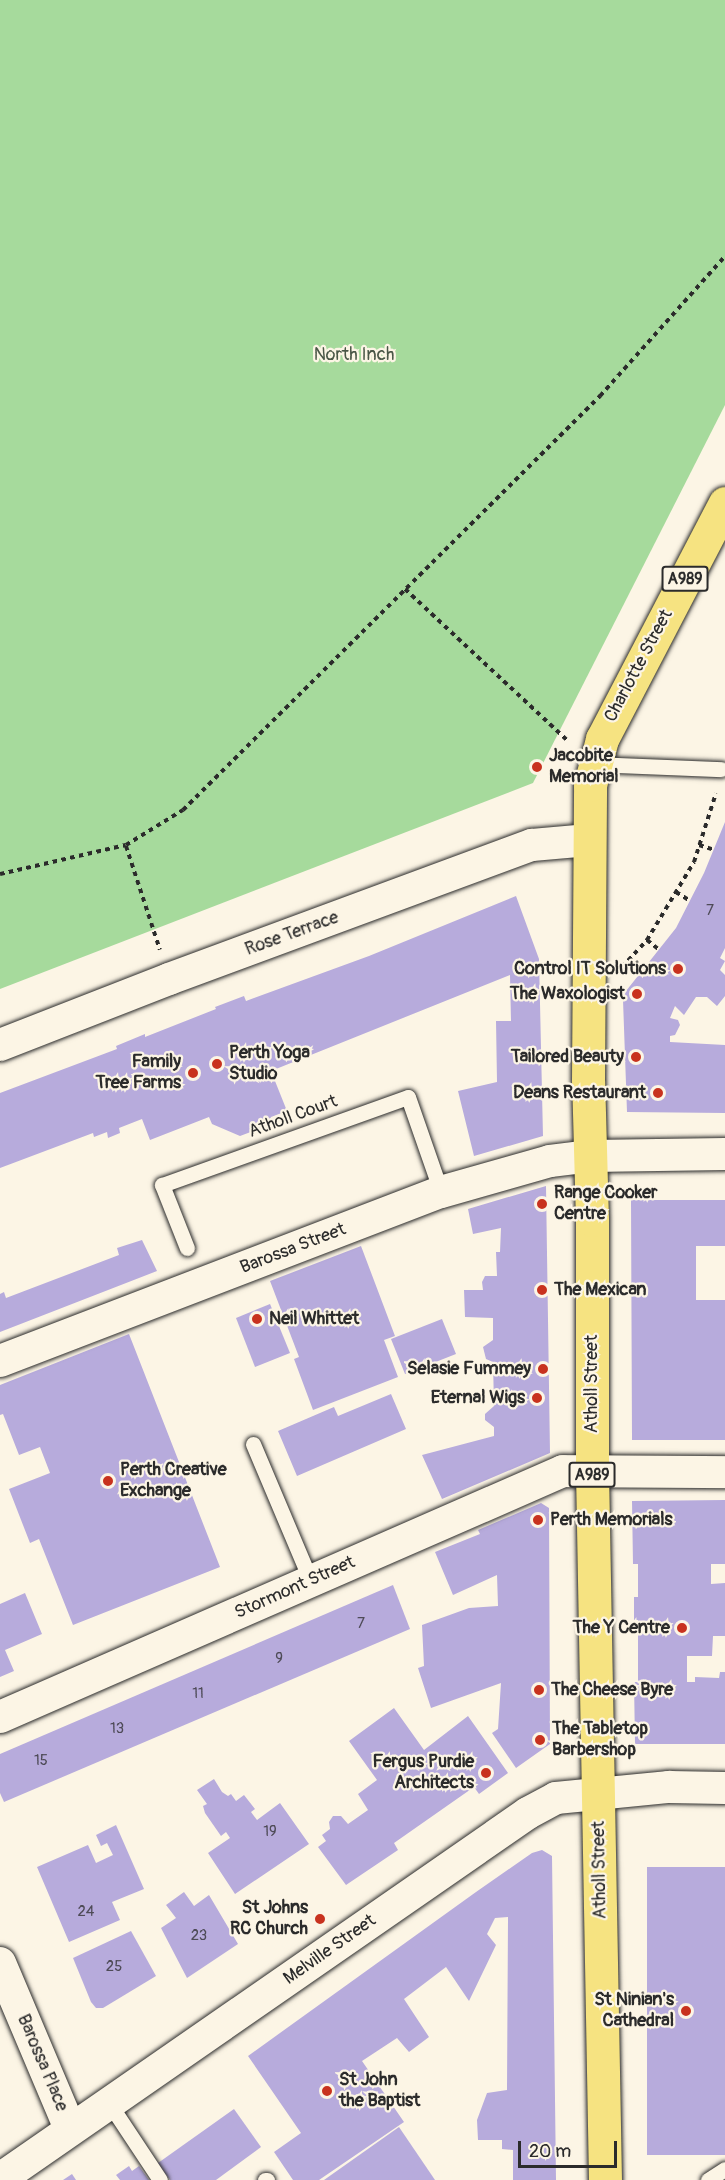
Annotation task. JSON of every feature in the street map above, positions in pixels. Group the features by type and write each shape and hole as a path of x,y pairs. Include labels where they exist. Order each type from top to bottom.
{"main road":[{"name":"Charlotte Street","path":"589,840 590,785 602,739 725,503"},
{"name":"Atholl Street","path":"589,840 592,1470 605,2180"}],"street":[{"name":"Rose Terrace","path":"0,1045 170,979 532,845 589,840"},
{"name":"Barossa Street","path":"0,1361 441,1192 550,1161 591,1156 725,1154"},
{"name":"Stormont Street","path":"0,1716 563,1471 725,1472"},
{"name":"Melville Street","path":"0,2179 528,1812 556,1798 669,1787 725,1788"},
{"name":"Barossa Place","path":"0,1963 70,2129"}],"lane":[{"path":"594,764 721,769"},
{"name":"Atholl Court","path":"187,1248 162,1185 408,1097 441,1192"},
{"path":"254,1444 311,1581"},
{"path":"109,2103 160,2180"},
{"path":"708,2180 725,2169"}],"path":[{"path":"0,874 126,845 183,810 600,396 725,256"},
{"path":"405,589 594,764"},
{"path":"589,1003 647,940 694,862 721,769"},
{"path":"126,845 170,979"},
{"path":"699,845 714,850"},
{"path":"676,892 689,900"},
{"path":"647,940 658,949"}],"green space":[{"name":"North Inch","path":"0,0 725,0 725,405 533,783 0,989"}],"building":[{"path":"725,822 725,948 720,958 725,961 720,970 725,975 725,996 717,1006 707,997 696,997 684,1015 675,1006 670,1018 678,1020 680,1025 675,1035 670,1036 670,1042 725,1045 725,1113 627,1112 623,1000 626,991 676,928 704,873"},
{"path":"516,896 539,959 543,1136 474,1156 458,1091 497,1082 496,1021 511,1021 510,975 271,1071 287,1111 271,1117 267,1126 240,1136 212,1124 209,1117 150,1140 142,1119 119,1128 120,1133 108,1138 107,1132 94,1137 93,1133 0,1168 0,1093 117,1049 116,1046 145,1034 145,1037 216,1009 215,1007 244,996 246,1001 369,956"},
{"path":"546,1186 550,1453 442,1499 422,1455 494,1436 494,1427 485,1420 485,1414 494,1406 493,1362 486,1359 483,1347 493,1340 493,1318 465,1317 464,1290 483,1290 482,1282 485,1276 497,1276 496,1252 500,1252 501,1228 473,1234 468,1209"},
{"path":"631,1200 725,1200 725,1246 696,1246 696,1300 725,1300 725,1440 632,1440"},
{"path":"142,1240 157,1271 0,1332 0,1294 4,1292 6,1298 119,1255 117,1248"},
{"path":"361,1246 395,1336 384,1340 398,1377 313,1410 294,1359 299,1357 270,1281"},
{"path":"270,1304 290,1353 255,1367 236,1318"},
{"path":"442,1319 456,1354 405,1374 391,1339"},
{"name":"Perth Creative Exchange","path":"129,1334 220,1567 73,1625 39,1539 30,1543 9,1489 50,1473 40,1447 19,1455 3,1414 0,1415 0,1385"},
{"path":"391,1394 406,1429 297,1476 278,1431 334,1407 338,1416"},
{"path":"725,1500 725,1564 711,1564 711,1584 725,1583 725,1636 713,1636 712,1656 687,1656 687,1682 695,1682 695,1677 719,1678 720,1672 725,1672 725,1744 635,1744 634,1682 638,1682 638,1620 634,1620 634,1597 638,1597 638,1564 633,1564 632,1501"},
{"path":"541,1503 549,1508 550,1744 516,1768 492,1733 498,1729 501,1683 431,1708 418,1668 424,1666 422,1625 469,1608 498,1606 497,1575 453,1595 435,1552 480,1534 478,1530"},
{"path":"393,1585 410,1629 4,1802 0,1793 0,1754"},
{"path":"25,1593 42,1634 5,1650 14,1671 0,1677 0,1604"},
{"path":"394,1708 424,1750 468,1716 508,1773 479,1794 474,1787 394,1843 398,1850 346,1885 318,1847 326,1841 322,1835 330,1829 329,1822 333,1816 341,1816 348,1824 368,1810 358,1794 377,1780 349,1741"},
{"path":"214,1779 222,1792 228,1796 231,1794 236,1801 244,1795 255,1809 251,1812 257,1820 280,1803 309,1844 235,1894 208,1853 230,1838 226,1832 221,1836 205,1813 203,1806 207,1804 197,1790"},
{"path":"116,1825 144,1889 112,1902 120,1920 69,1942 37,1867 88,1845 96,1863 113,1855 107,1843 101,1846 96,1835"},
{"path":"542,1850 552,1856 556,2180 513,2180 513,2150 502,2149 502,2140 478,2140 477,2120 487,2093 507,2090 508,1917 495,1918 487,1934 496,1945 469,2001 446,1967 404,1999 429,2037 409,2052 397,2038 362,2061 404,2122 319,2180 293,2180 274,2152 301,2133 248,2056 476,1892 532,1853"},
{"name":"St Ninian's Cathedral","path":"647,1867 725,1867 725,2155 647,2155"},
{"path":"184,1892 194,1906 209,1895 238,1944 187,1978 161,1928 176,1918 166,1905"},
{"path":"131,1931 156,1976 103,2008 96,2008 91,2002 73,1958"},
{"path":"234,2109 261,2147 216,2180 170,2180 158,2163"},
{"path":"399,2127 435,2180 324,2180"},
{"path":"129,2166 132,2171 139,2166 149,2180 120,2180 116,2175"},
{"path":"72,2174 76,2180 63,2180"}],"place":[{"name":"Jacobite Memorial","path":"537,767"},
{"name":"Control IT Solutions","path":"678,969"},
{"name":"The Waxologist","path":"637,994"},
{"name":"Tailored Beauty","path":"636,1057"},
{"name":"Perth Yoga Studio","path":"217,1064"},
{"name":"Family Tree Farms","path":"193,1073"},
{"name":"Deans Restaurant","path":"658,1093"},
{"name":"Range Cooker Centre","path":"542,1204"},
{"name":"The Mexican","path":"542,1290"},
{"name":"Neil Whittet","path":"257,1319"},
{"name":"Selasie Fummey","path":"543,1369"},
{"name":"Eternal Wigs","path":"537,1398"},
{"name":"Perth Creative Exchange","path":"108,1481"},
{"name":"Perth Memorials","path":"538,1520"},
{"name":"The Y Centre","path":"682,1628"},
{"name":"The Cheese Byre","path":"539,1690"},
{"name":"The Tabletop Barbershop","path":"540,1740"},
{"name":"Fergus Purdie Architects","path":"486,1773"},
{"name":"St Johns RC Church","path":"320,1919"},
{"name":"St Ninian's Cathedral","path":"686,2011"},
{"name":"St John the Baptist","path":"327,2091"}]}
